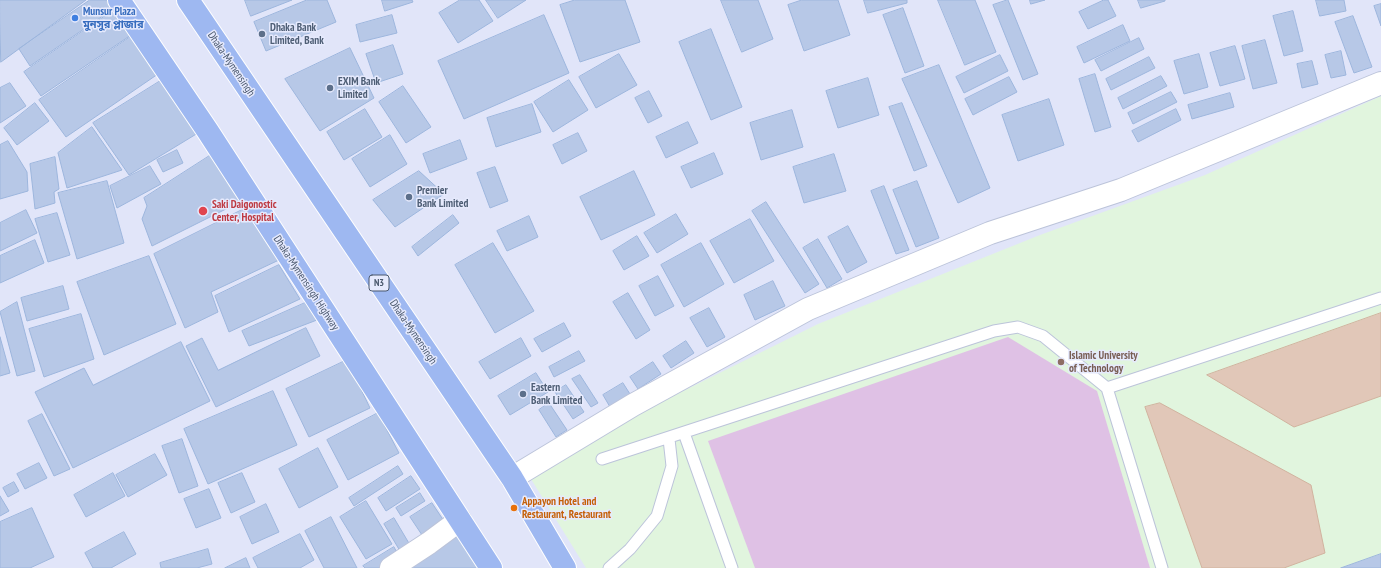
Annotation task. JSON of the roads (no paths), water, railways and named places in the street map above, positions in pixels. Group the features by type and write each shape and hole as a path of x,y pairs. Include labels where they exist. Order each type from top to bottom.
{"highway":[{"name":"Dhaka-Mymensingh Highway","path":"119,0 207,130 492,568"},
{"name":"Dhaka-Mymensingh","path":"188,0 512,478 565,568"}],"street":[{"path":"512,478 633,404 808,309 990,233 1121,190 1381,83"},
{"path":"391,568 460,520"}],"lane":[{"path":"1107,388 1381,298"},
{"path":"602,459 668,439 994,331 1018,328 1043,336 1107,388 1162,568"},
{"path":"684,433 732,568"},
{"path":"609,568 630,549 657,516 672,466 668,439"}],"place":[{"name":"Munsur Plaza মুনসুর প্লাজার","path":"75,18"},
{"name":"Dhaka Bank Limited, Bank","path":"262,34"},
{"name":"EXIM Bank Limited","path":"330,88"},
{"name":"Premier Bank Limited","path":"409,197"},
{"name":"Saki Daigonostic Center, Hospital","path":"203,211"},
{"name":"Islamic University of Technology","path":"1061,362"},
{"name":"Eastern Bank Limited","path":"523,394"},
{"name":"Appayon Hotel and Restaurant, Restaurant","path":"514,508"}]}
